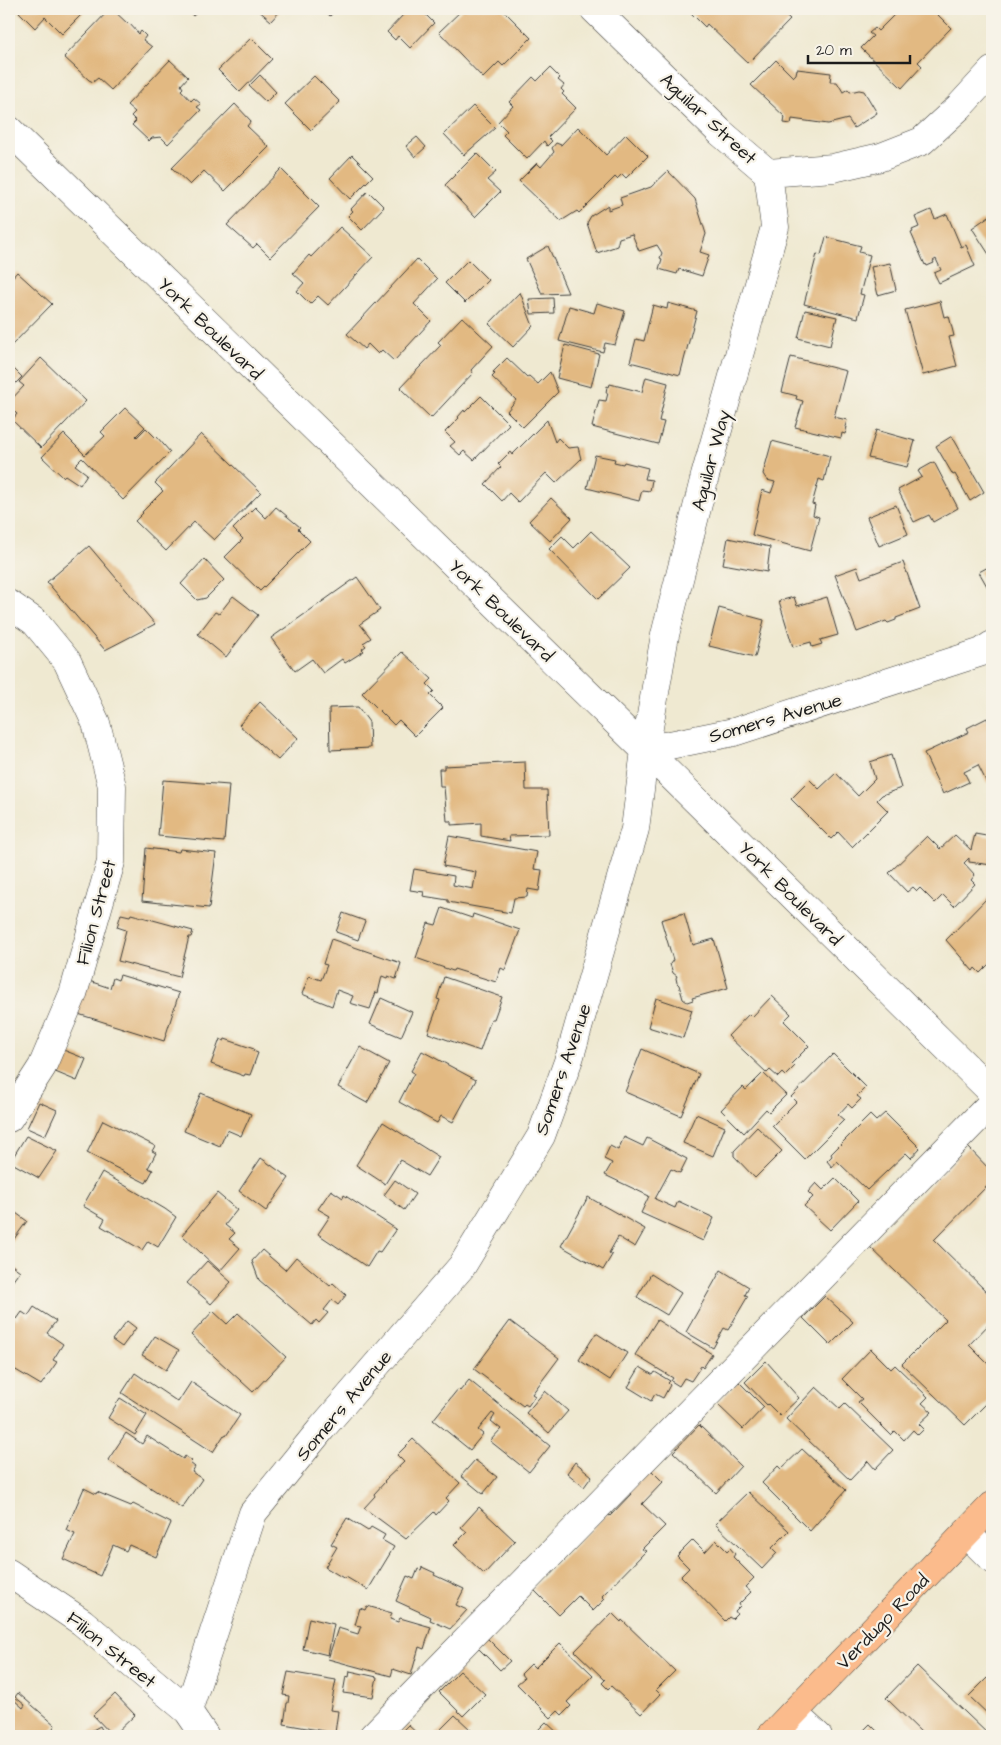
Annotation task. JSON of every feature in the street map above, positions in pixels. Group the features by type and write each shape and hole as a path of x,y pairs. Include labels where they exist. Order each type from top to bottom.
{"main road":[{"name":"Verdugo Road","path":"771,1736 992,1506"}],"street":[{"name":"Aguilar Street","path":"594,9 720,132 768,173 833,168 881,157 922,141 959,107 992,71"},
{"name":"York Boulevard","path":"9,130 646,750 992,1092"},
{"name":"Aguilar Way","path":"646,750 665,635 705,476 775,227 768,173"},
{"name":"Filion Street","path":"9,604 35,622 67,661 96,722 112,786 111,862 72,994 42,1067 9,1118"},
{"name":"Somers Avenue","path":"188,1711 253,1513 322,1428 462,1266 541,1136 570,1056 635,829 646,750 734,732 982,652 992,645"},
{"path":"373,1736 992,1103"},
{"path":"966,1533 992,1559"},
{"name":"Filion Street","path":"9,1573 82,1622 188,1711 205,1736"},
{"path":"793,1713 818,1736"}],"building":[{"path":"22,9 87,9 62,34 45,17 35,28 19,12"},
{"path":"110,9 129,23 139,34 141,31 146,36 143,40 152,47 111,90 98,78 93,82 89,80 64,57"},
{"path":"186,9 201,9 193,16"},
{"path":"257,9 282,9 271,21"},
{"path":"323,9 337,9 330,16"},
{"path":"381,9 391,9 386,14"},
{"path":"399,9 427,9 423,12 434,23 410,48 398,36 395,40 387,32 404,14"},
{"path":"463,9 502,9 531,38 503,66 499,62 483,78 439,32"},
{"path":"687,9 778,9 790,20 748,63 707,24 705,27"},
{"path":"900,9 932,9 951,28 918,62 922,66 902,88 861,48 873,36 869,33 875,28 878,31"},
{"path":"251,38 272,59 240,92 218,70"},
{"path":"170,60 188,77 181,85 183,88 181,90 191,101 194,98 201,104 197,107 201,110 168,144 161,137 152,138 149,141 132,125 136,121 131,116 135,112 127,105"},
{"path":"776,60 793,77 797,69 831,73 830,82 837,82 843,92 848,89 850,92 864,91 877,113 854,128 848,119 828,124 792,119 791,124 784,123 785,117 751,85"},
{"path":"550,68 564,85 561,89 564,92 562,94 576,108 548,137 552,141 547,146 544,141 527,159 503,135 507,131 498,122 513,106 509,102 533,77 537,81"},
{"path":"260,75 276,92 266,102 249,86"},
{"path":"314,76 340,102 311,130 285,104"},
{"path":"235,104 251,121 247,126 269,147 225,191 204,171 190,185 172,168"},
{"path":"473,106 495,128 464,155 444,134"},
{"path":"578,127 606,155 626,134 648,156 626,178 622,174 617,179 615,177 579,213 577,211 561,221 519,181 537,163 541,167 554,152 552,148 556,143 561,145"},
{"path":"417,137 426,147 415,157 406,146"},
{"path":"477,153 496,172 487,180 500,192 475,217 445,185"},
{"path":"352,155 373,176 350,199 330,178"},
{"path":"281,169 319,207 270,257 257,244 253,248 227,225"},
{"path":"668,171 695,199 706,234 700,252 709,255 702,276 679,269 677,274 659,269 662,253 657,245 639,251 632,234 619,238 617,246 597,253 587,223 591,216 608,205 608,210 622,205 620,198 651,187"},
{"path":"368,191 384,207 362,230 348,216 353,211 351,209"},
{"path":"931,210 935,219 947,214 961,247 966,245 975,266 939,283 934,273 941,270 936,259 933,261 934,263 925,265 911,233 913,232 912,230 919,227 915,217"},
{"path":"992,214 992,259 972,228"},
{"path":"340,227 373,257 328,305 318,296 310,304 297,291 304,283 293,273 309,255 311,257"},
{"path":"826,237 861,246 859,252 870,255 860,294 864,295 858,318 804,304 817,254 821,255"},
{"path":"548,246 568,293 542,294 526,259"},
{"path":"417,259 437,279 414,304 431,321 394,361 382,350 378,354 368,344 364,349 347,334"},
{"path":"468,260 488,280 465,303 445,283"},
{"path":"890,263 896,290 878,295 871,267"},
{"path":"17,272 52,304 9,348 9,281"},
{"path":"520,292 533,326 513,347 489,324"},
{"path":"553,298 554,313 531,314 529,299"},
{"path":"940,301 944,317 949,316 954,336 949,337 957,366 923,375 905,310"},
{"path":"597,303 625,311 615,345 605,343 603,352 559,341 569,306 594,313"},
{"path":"668,303 697,311 680,375 630,362 636,339 644,341 653,305 667,309"},
{"path":"805,310 837,317 830,346 798,338"},
{"path":"462,317 493,346 471,370 473,373 431,418 400,388 441,345 438,342"},
{"path":"565,345 599,354 591,387 557,378"},
{"path":"791,357 846,371 834,417 847,420 845,434 842,433 841,438 795,427 803,401 796,399 797,396 782,392"},
{"path":"41,358 86,401 41,448 12,420 17,414 9,407 9,402 24,386 19,382"},
{"path":"507,358 527,377 529,376 538,384 550,372 558,392 523,427 507,411 516,400 492,377 495,374 493,372"},
{"path":"9,364 22,377 9,390"},
{"path":"646,377 668,383 659,421 664,422 658,444 592,427 599,400 606,401 607,386 609,387 610,384 642,392"},
{"path":"9,390 13,395 9,399"},
{"path":"481,396 509,424 474,460 464,451 460,455 450,446 455,442 445,432 464,410 465,412"},
{"path":"125,408 145,427 137,437 146,428 170,452 123,500 82,458 75,465 87,474 80,485 65,475 63,477 42,457 64,434 85,455 105,436 101,432"},
{"path":"547,420 555,442 558,438 568,448 578,447 581,459 556,483 546,473 518,502 509,493 502,501 485,484 501,467 498,464 510,452 512,455"},
{"path":"876,430 915,441 907,467 868,458"},
{"path":"201,434 261,492 214,540 194,522 166,551 135,521 163,491 155,483"},
{"path":"952,436 984,492 970,501 936,446"},
{"path":"772,441 830,456 824,481 819,479 812,504 815,505 813,515 819,517 810,551 752,535 762,490 771,493 775,482 767,480 763,474"},
{"path":"595,455 615,459 614,462 623,464 624,462 648,468 645,479 652,480 650,491 642,490 639,501 587,488"},
{"path":"934,462 958,508 933,522 929,515 914,522 898,490 922,477 918,471"},
{"path":"551,498 572,518 550,541 529,521"},
{"path":"896,505 908,534 879,546 867,517"},
{"path":"255,507 266,518 276,507 300,527 298,529 310,541 260,591 225,557 243,539 233,529"},
{"path":"591,531 630,568 598,599 549,549 562,536 574,548"},
{"path":"728,538 770,547 767,572 723,564"},
{"path":"89,546 155,624 105,650 47,582"},
{"path":"204,559 224,580 206,598 197,600 181,584"},
{"path":"903,562 920,609 888,623 886,621 857,632 835,575 857,567 861,578"},
{"path":"992,565 992,595 979,572"},
{"path":"357,577 380,610 360,624 371,638 363,643 366,646 362,649 364,651 345,663 342,659 323,673 312,659 295,671 271,638"},
{"path":"233,596 258,615 226,657 198,634 215,612 219,614"},
{"path":"794,597 797,606 827,597 838,635 820,640 822,644 812,647 811,642 793,647 779,601"},
{"path":"719,608 764,620 755,657 709,646"},
{"path":"402,652 432,679 427,684 434,691 430,695 443,708 415,736 399,720 394,725 362,693"},
{"path":"260,702 298,738 278,760 239,725"},
{"path":"358,707 369,722 370,748 330,750 329,708"},
{"path":"987,718 992,729 992,780 987,783 978,765 964,772 969,782 943,794 924,753 969,732 967,728"},
{"path":"891,755 901,788 882,795 877,800 888,811 852,847 838,832 831,839 791,799 810,780 819,789 836,773 858,796 875,779 870,762"},
{"path":"525,762 526,790 547,790 549,835 509,836 510,841 481,836 481,823 451,825 451,821 447,821 444,787 440,787 439,769 444,769 444,766"},
{"path":"163,780 229,785 224,842 158,836"},
{"path":"975,834 992,837 992,865 969,862 969,858 964,863 975,875 971,880 975,884 954,906 943,895 935,903 920,888 917,891 913,887 907,892 889,873 927,836 940,849 955,835 971,850"},
{"path":"449,836 537,852 534,869 542,870 539,891 528,889 527,897 514,898 511,913 448,902 448,900 423,896 424,892 410,890 414,869 454,876 453,885 473,889 476,872 443,866"},
{"path":"146,848 179,852 180,849 216,853 209,908 142,901"},
{"path":"992,893 992,961 980,973 975,968 973,971 946,940"},
{"path":"442,908 472,918 473,914 520,930 505,970 501,968 496,982 454,969 453,971 416,958 428,923 436,925"},
{"path":"343,913 365,921 358,940 336,932"},
{"path":"684,913 693,945 714,939 728,988 692,998 693,1000 687,1002 683,999 677,983 677,976 673,973 670,964 673,960 661,920"},
{"path":"121,914 130,916 131,914 193,931 191,937 189,937 179,977 118,961 126,930 117,927"},
{"path":"331,939 401,963 396,979 382,976 378,993 376,992 370,1009 350,1003 353,996 337,990 332,1006 302,994 309,976 321,980 327,965 323,964"},
{"path":"120,975 179,993 164,1041 75,1013 86,980 110,988 113,978 118,980"},
{"path":"444,977 502,997 494,1019 491,1019 480,1051 428,1033 440,1000 437,999"},
{"path":"772,996 791,1014 784,1021 809,1046 792,1063 795,1066 785,1076 782,1073 778,1077 770,1070 767,1073 728,1036 749,1014 752,1017"},
{"path":"381,998 412,1012 401,1037 370,1024"},
{"path":"656,998 692,1010 683,1038 648,1027"},
{"path":"220,1039 254,1049 253,1051 258,1053 250,1075 245,1074 244,1076 211,1064"},
{"path":"360,1047 389,1063 367,1103 338,1087"},
{"path":"61,1049 86,1059 77,1081 53,1071"},
{"path":"642,1049 699,1074 681,1116 625,1092"},
{"path":"422,1051 476,1080 453,1122 441,1116 437,1123 399,1102 414,1073 411,1071"},
{"path":"833,1054 866,1087 857,1096 861,1099 852,1108 848,1104 838,1115 844,1120 805,1159 772,1126 796,1102 791,1097"},
{"path":"763,1073 786,1095 769,1112 766,1109 744,1133 721,1110 743,1087 746,1090"},
{"path":"201,1093 251,1114 241,1136 227,1130 220,1146 184,1131"},
{"path":"39,1102 57,1110 45,1136 27,1128"},
{"path":"885,1113 920,1148 911,1158 906,1153 867,1190 837,1161 832,1167 827,1161 832,1156 831,1154 870,1115 876,1121"},
{"path":"696,1114 725,1127 713,1156 683,1143"},
{"path":"103,1120 155,1146 152,1151 156,1153 148,1168 153,1170 146,1183 87,1153"},
{"path":"383,1122 439,1157 427,1176 400,1160 385,1184 356,1165"},
{"path":"757,1127 782,1151 755,1178 734,1156 734,1151"},
{"path":"26,1136 57,1151 39,1178 10,1162"},
{"path":"624,1137 643,1146 647,1138 687,1159 680,1173 671,1169 655,1199 675,1208 678,1201 714,1218 703,1241 641,1213 649,1196 605,1175 612,1163 604,1159 610,1146 618,1150"},
{"path":"968,1147 992,1172 992,1181 934,1240 992,1297 992,1321 969,1345 992,1368 992,1398 965,1425 902,1364 946,1320 870,1247"},
{"path":"261,1158 289,1178 266,1211 239,1191"},
{"path":"102,1172 176,1217 158,1247 148,1241 142,1250 101,1226 105,1219 83,1206"},
{"path":"835,1178 858,1201 830,1230 804,1206 813,1197 808,1192 816,1183 823,1190"},
{"path":"395,1180 415,1194 404,1210 384,1195"},
{"path":"331,1190 343,1198 344,1195 396,1229 380,1252 377,1251 367,1267 318,1234 330,1216 318,1209"},
{"path":"217,1193 237,1210 225,1225 235,1233 229,1239 240,1248 220,1271 182,1235"},
{"path":"588,1197 645,1229 635,1247 618,1237 609,1253 612,1255 603,1270 561,1246"},
{"path":"9,1208 27,1221 9,1246"},
{"path":"262,1250 285,1270 296,1257 330,1286 333,1283 346,1295 338,1305 332,1300 324,1310 328,1313 319,1323 316,1320 312,1325 259,1280 252,1261"},
{"path":"207,1261 231,1282 211,1304 187,1283"},
{"path":"9,1263 20,1271 9,1286"},
{"path":"721,1270 749,1287 745,1295 748,1296 728,1330 724,1328 713,1348 686,1332"},
{"path":"651,1274 681,1293 667,1315 637,1297"},
{"path":"825,1296 853,1322 830,1345 803,1318"},
{"path":"34,1307 56,1321 47,1333 63,1344 53,1360 57,1362 41,1385 9,1366 9,1314 17,1319 22,1312 28,1316"},
{"path":"213,1311 227,1324 238,1313 286,1357 253,1392 191,1335"},
{"path":"657,1320 712,1354 691,1381 684,1378 679,1386 671,1381 673,1378 635,1355"},
{"path":"127,1321 136,1328 122,1347 112,1340"},
{"path":"510,1321 559,1358 532,1394 535,1396 528,1406 525,1404 523,1406 474,1369"},
{"path":"596,1333 627,1353 610,1380 579,1360"},
{"path":"155,1336 179,1350 166,1370 142,1355"},
{"path":"871,1349 891,1369 895,1365 928,1397 922,1403 932,1412 919,1424 924,1429 918,1435 913,1430 904,1440 895,1431 891,1435 858,1402 862,1399 842,1379"},
{"path":"766,1361 799,1398 780,1416 745,1382"},
{"path":"640,1367 653,1375 655,1372 670,1381 668,1383 670,1385 663,1398 655,1394 651,1401 628,1387"},
{"path":"135,1373 178,1402 191,1382 240,1415 213,1452 122,1393"},
{"path":"469,1380 550,1446 529,1472 490,1441 501,1429 491,1421 495,1415 492,1413 478,1430 483,1434 470,1450 433,1420 458,1389 460,1391"},
{"path":"739,1382 764,1407 743,1429 717,1404"},
{"path":"816,1387 840,1409 845,1404 893,1450 875,1469 868,1461 850,1480 786,1419"},
{"path":"545,1391 568,1411 549,1433 526,1413"},
{"path":"120,1398 147,1415 135,1435 108,1418"},
{"path":"699,1425 741,1466 716,1493 673,1452"},
{"path":"126,1433 142,1444 147,1436 183,1459 185,1456 192,1461 190,1463 195,1467 192,1472 202,1479 182,1508 108,1460"},
{"path":"413,1439 460,1483 446,1498 449,1501 436,1515 434,1512 406,1539 364,1508 375,1496 374,1494 384,1481 404,1462 397,1455"},
{"path":"802,1449 846,1490 810,1531 762,1483 778,1466 781,1469"},
{"path":"475,1460 497,1477 483,1494 461,1476"},
{"path":"575,1462 592,1476 584,1487 567,1473"},
{"path":"651,1470 663,1482 642,1504 665,1526 642,1549 646,1551 602,1596 605,1599 593,1611 578,1596 559,1615 533,1589 607,1514 610,1516 631,1494 629,1492"},
{"path":"84,1488 131,1506 133,1504 171,1523 156,1557 129,1545 126,1551 113,1545 100,1576 63,1559 75,1534 66,1530"},
{"path":"748,1492 789,1531 772,1548 777,1553 762,1569 715,1524"},
{"path":"479,1507 515,1541 484,1574 454,1545 467,1532 461,1527"},
{"path":"347,1518 368,1531 371,1527 385,1535 382,1540 394,1547 368,1590 325,1567 337,1547 331,1544"},
{"path":"693,1540 705,1552 716,1540 727,1551 730,1548 735,1554 733,1557 754,1578 745,1587 751,1592 739,1604 740,1606 735,1611 737,1614 732,1619 729,1617 725,1621 681,1576 689,1568 677,1556"},
{"path":"422,1567 435,1573 434,1575 464,1589 456,1605 467,1610 450,1629 430,1620 431,1617 396,1601 407,1576 414,1579 418,1569 421,1570"},
{"path":"367,1606 392,1613 390,1619 398,1622 400,1618 431,1627 424,1649 419,1647 411,1675 393,1669 391,1676 328,1659 338,1628 358,1634 361,1626 355,1625 360,1608 365,1610"},
{"path":"612,1613 621,1622 622,1620 675,1671 656,1690 660,1694 641,1714 611,1686 608,1689 602,1683 605,1680 575,1651"},
{"path":"309,1618 334,1624 328,1655 303,1649"},
{"path":"487,1638 510,1661 500,1670 478,1648"},
{"path":"560,1643 593,1675 567,1702 571,1706 562,1715 558,1711 551,1718 517,1684 524,1678 521,1674 531,1664 535,1668"},
{"path":"917,1666 990,1736 925,1736 886,1698"},
{"path":"350,1671 377,1677 373,1697 343,1693 346,1676 349,1677"},
{"path":"460,1671 485,1694 463,1716 439,1692"},
{"path":"288,1672 336,1680 330,1710 338,1711 335,1733 284,1724 289,1696 283,1695"},
{"path":"992,1675 992,1718 969,1696"},
{"path":"18,1693 55,1725 48,1736 9,1736 9,1704 13,1699 23,1708 25,1705 15,1697"},
{"path":"115,1694 135,1715 113,1736 93,1715"},
{"path":"455,1715 471,1730 465,1736 434,1736"},
{"path":"546,1722 561,1736 532,1736"},
{"path":"870,1724 882,1736 858,1736"},
{"path":"408,1725 420,1736 397,1736"},
{"path":"100,1726 105,1736 82,1736"}]}
